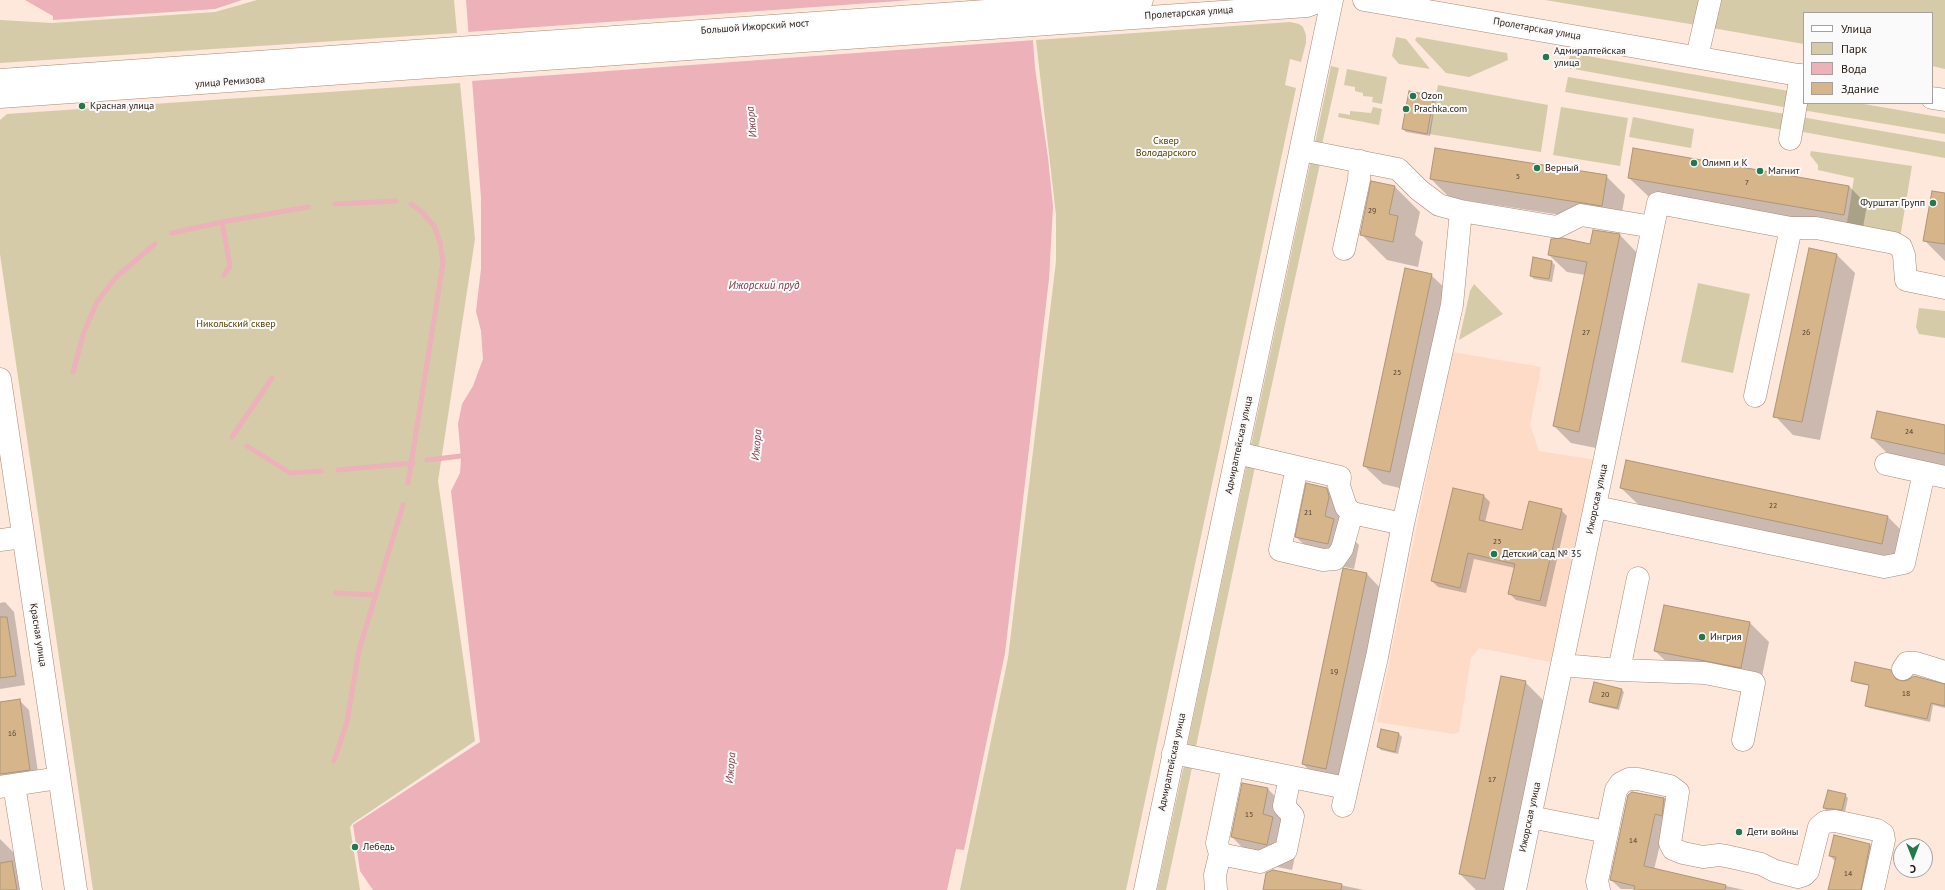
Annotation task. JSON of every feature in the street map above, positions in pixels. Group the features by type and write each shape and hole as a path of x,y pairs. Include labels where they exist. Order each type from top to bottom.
{"main road":[{"name":"Пролетарская улица","path":"1053,14 1142,0"},
{"name":"Пролетарская улица","path":"1053,14 1307,6 1323,0"},
{"name":"Адмиралтейская улица","path":"1145,890 1332,0"},
{"name":"Пролетарская улица","path":"1364,0 1803,75"},
{"path":"1697,57 1710,0"},
{"name":"Большой Ижорский мост","path":"459,58 1053,14"},
{"name":"улица Ремизова","path":"0,80 459,58"},
{"name":"улица Ремизова","path":"0,97 459,58"},
{"path":"1790,139 1803,75"},
{"path":"1933,98 1945,100"},
{"path":"1301,150 1398,169 1420,190 1439,205 1461,211 1557,226 1581,215 1653,227"},
{"path":"1344,249 1359,180 1360,161"},
{"name":"Ижорская улица","path":"1515,890 1596,507 1658,203 1791,228"},
{"path":"1173,753 1290,777 1345,797 1377,657 1403,524 1452,305 1461,211"},
{"path":"1755,396 1791,228 1816,228 1894,243 1901,247 1904,255 1906,280 1945,288"},
{"name":"Красная улица","path":"0,379 76,890"},
{"path":"1237,453 1340,477 1339,486 1346,507 1352,513 1403,524"},
{"path":"1886,464 1945,477"},
{"path":"1297,467 1280,550 1323,560 1335,559 1342,549 1352,513"},
{"path":"1596,507 1884,567 1904,563 1924,473"},
{"path":"0,540 23,537"},
{"path":"1619,670 1638,578"},
{"path":"1903,669 1908,663 1916,663 1945,672"},
{"path":"1562,664 1619,670 1705,672 1754,684 1743,740"},
{"path":"1216,890 1215,875 1220,854 1217,844 1233,766"},
{"path":"1220,854 1260,862 1286,850 1293,816 1284,806 1290,777"},
{"path":"30,890 7,786 59,778"},
{"path":"1599,890 1597,880 1616,790 1621,783 1634,779 1670,786 1678,792 1678,801 1670,836 1670,844 1673,849 1703,856 1719,855 1754,862 1775,871 1793,876 1804,875 1808,871 1819,827 1825,822 1834,821 1877,830 1883,834 1884,840 1873,890"},
{"path":"1530,817 1607,832"}],"shaded area":[{"name":"Детский сад № 35","path":"1452,352 1541,367 1530,425 1539,451 1597,460 1556,663 1479,648 1471,658 1459,732 1454,734 1377,722"}],"green space":[{"path":"257,0 454,0 457,33 0,63 0,20 52,23 215,12"},
{"path":"1545,0 1702,0 1696,25"},
{"path":"1715,0 1945,0 1945,69 1933,66 1933,12 1803,12 1803,44 1712,28"},
{"name":"Сквер Володарского","path":"1290,22 1299,24 1303,27 1306,35 1306,43 1301,62 1290,59 1285,85 1296,88 1126,890 960,890 1008,658 1056,261 1056,215 1036,40"},
{"path":"1396,37 1406,39 1430,69 1399,64 1392,56"},
{"path":"1417,37 1507,53 1508,60 1469,77 1446,73 1415,40"},
{"path":"1570,53 1789,91 1789,108 1568,68"},
{"path":"1331,66 1339,68 1321,149 1315,143"},
{"path":"1347,69 1387,77 1382,104 1372,102 1373,97 1363,96 1363,93 1355,91 1355,87 1344,85"},
{"path":"1568,77 1785,114 1783,130 1565,92"},
{"name":"Никольский сквер","path":"460,83 475,239 438,481 475,741 353,823 350,827 360,890 93,890 0,254 0,120 7,114"},
{"path":"1438,85 1548,105 1541,152 1429,134"},
{"path":"1804,104 1864,104 1945,118 1945,134 1802,110"},
{"path":"1373,107 1382,109 1379,125 1338,117 1339,113 1350,115 1350,111 1371,113"},
{"path":"1561,107 1628,118 1620,166 1553,155"},
{"path":"1633,117 1694,129 1691,148 1629,137"},
{"path":"1801,117 1945,142 1945,158 1798,131"},
{"path":"1811,151 1912,166 1900,238 1846,229 1854,178 1818,170 1818,165 1810,155"},
{"path":"1321,159 1257,453 1251,449 1251,445 1310,164 1312,161"},
{"path":"1698,283 1750,294 1733,373 1681,362"},
{"path":"1474,284 1503,314 1459,340 1470,291"},
{"path":"1919,308 1945,311 1945,338 1919,334 1916,327"},
{"path":"1256,462 1195,751 1189,746 1188,742 1246,467 1248,464"},
{"path":"1193,763 1166,890 1157,890 1183,769 1185,766"}],"water":[{"path":"25,0 242,0 215,9 53,20 53,16"},
{"name":"Ижорский пруд","path":"466,0 1030,0 1035,68 1048,158 1053,207 1049,279 1005,653 964,850 956,849 947,890 373,890 360,871 353,825 480,742 451,491 460,473 461,459 458,424 462,404 473,386 483,359 481,331 476,311 481,269 481,198"}],"pier":[{"path":"912,0 1032,0 1035,40 471,81 468,32"}],"building":[{"path":"1409,91 1434,96 1427,134 1402,129"},
{"path":"1435,148 1607,175 1602,206 1430,179"},
{"path":"1633,148 1849,186 1844,215 1628,178"},
{"path":"1371,181 1395,186 1389,214 1398,216 1393,242 1360,235"},
{"path":"1932,191 1945,193 1945,244 1923,241"},
{"path":"1593,230 1620,234 1579,432 1553,426 1587,262 1548,255 1551,239 1562,238 1590,244"},
{"path":"1809,248 1837,254 1802,422 1773,417"},
{"path":"1533,257 1552,261 1549,279 1530,276"},
{"path":"1405,268 1432,274 1390,472 1363,466"},
{"path":"1877,411 1945,425 1945,454 1871,438"},
{"path":"1626,460 1888,516 1882,544 1620,488"},
{"path":"1306,483 1327,488 1329,497 1325,516 1334,519 1328,544 1295,537"},
{"path":"1453,488 1484,495 1479,520 1522,530 1529,501 1562,509 1540,601 1508,594 1515,564 1468,553 1460,588 1431,581"},
{"path":"1343,568 1367,573 1326,769 1302,764"},
{"name":"Ингрия","path":"1664,605 1750,622 1741,668 1654,651"},
{"path":"0,617 7,617 16,676 0,678"},
{"path":"1855,662 1891,670 1896,679 1902,681 1908,680 1914,676 1945,684 1945,706 1931,703 1927,719 1865,706 1869,685 1851,681"},
{"path":"1501,676 1526,681 1485,879 1459,874"},
{"path":"1594,682 1622,689 1617,708 1589,702"},
{"path":"20,699 30,770 0,774 0,702"},
{"path":"1381,729 1399,733 1395,752 1377,747"},
{"path":"1242,783 1268,788 1263,814 1273,817 1267,845 1231,837"},
{"path":"1828,790 1846,794 1842,810 1823,808"},
{"path":"1632,792 1664,798 1662,816 1655,814 1644,866 1726,885 1725,890 1634,890 1635,886 1610,880 1628,795"},
{"path":"1834,835 1870,844 1861,890 1828,890 1836,857 1829,856"},
{"path":"12,861 17,890 0,890 0,863"},
{"path":"1273,870 1342,884 1341,890 1263,890 1266,873"}],"waterway":[{"path":"335,204 396,201"},
{"path":"408,483 443,263 440,242 434,226 421,211 411,204"},
{"path":"172,233 222,222 308,207"},
{"path":"222,222 230,266 224,275"},
{"path":"73,372 84,332 97,302 116,277 155,244"},
{"path":"232,437 272,378"},
{"path":"247,446 290,473 321,471"},
{"path":"427,460 461,456"},
{"path":"338,470 413,463"},
{"path":"334,761 347,722 359,650 403,505"},
{"path":"336,593 375,595"}],"place":[{"name":"Адмиралтейская улица","path":"1546,57"},
{"name":"Ozon","path":"1413,96"},
{"name":"Красная улица","path":"82,106"},
{"name":"Prachka.com","path":"1406,109"},
{"name":"Олимп и К","path":"1694,163"},
{"name":"Верный","path":"1537,168"},
{"name":"Магнит","path":"1760,171"},
{"name":"Фурштат Групп","path":"1933,203"},
{"name":"Детский сад № 35","path":"1494,554"},
{"name":"Ингрия","path":"1702,637"},
{"name":"Дети войны","path":"1739,832"},
{"name":"Лебедь","path":"355,847"}],"water label":[{"name":"Ижора","path":"752,122"},
{"name":"Ижора","path":"757,445"},
{"name":"Ижора","path":"731,768"}]}
